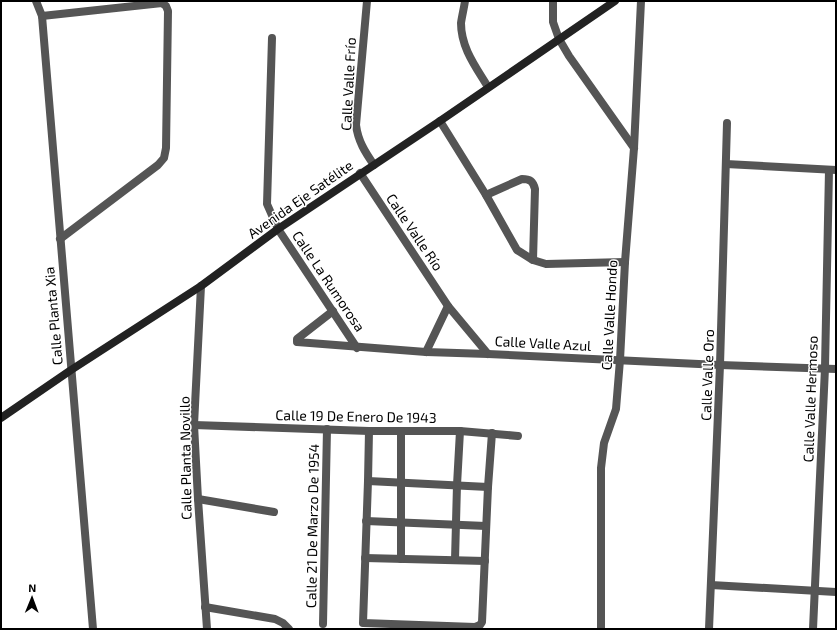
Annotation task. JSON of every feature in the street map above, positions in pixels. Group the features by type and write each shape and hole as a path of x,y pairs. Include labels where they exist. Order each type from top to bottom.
{"street":[{"name":"Calle Planta Xia","path":"36,1 42,16 93,629"},
{"name":"Calle Valle Frío","path":"367,1 356,125 362,147 374,164"},
{"path":"465,1 461,23 463,41 468,55 488,87"},
{"path":"553,1 554,22 559,39 569,56 634,148"},
{"name":"Avenida Eje Satélite","path":"1,418 71,370 201,286 278,228 440,121 615,1"},
{"name":"Calle Valle Hondo","path":"601,629 601,468 604,443 616,409 634,148 641,1"},
{"path":"42,16 162,3 166,6 168,11 166,148 164,158 158,165 60,239"},
{"name":"Calle La Rumorosa","path":"272,38 267,204 278,228 358,348"},
{"path":"440,121 486,195 517,250 533,260 546,264 625,262"},
{"name":"Calle Valle Oro","path":"709,629 720,365 727,123"},
{"path":"726,164 832,170"},
{"name":"Calle Valle Hermoso","path":"813,629 832,170"},
{"name":"Calle Valle Río","path":"360,173 448,306 488,354"},
{"path":"486,195 522,179 528,179 533,182 535,189 533,260"},
{"name":"Calle Planta Novillo","path":"201,286 194,425 207,629"},
{"path":"426,352 448,306"},
{"name":"Calle Valle Azul","path":"333,311 297,339 297,342 358,348 426,352 836,369"},
{"name":"Calle 19 De Enero De 1943","path":"194,425 369,431 460,431 518,436"},
{"name":"Calle 21 De Marzo De 1954","path":"323,624 327,429"},
{"path":"369,431 362,621 365,624 475,627 480,625 482,622 492,434"},
{"path":"401,431 401,559"},
{"path":"455,560 460,431"},
{"path":"368,481 488,487"},
{"path":"198,499 274,512"},
{"path":"366,521 401,521 486,526"},
{"path":"365,558 485,561"},
{"path":"711,585 836,592"},
{"path":"205,607 275,619 283,623 289,629"}]}
